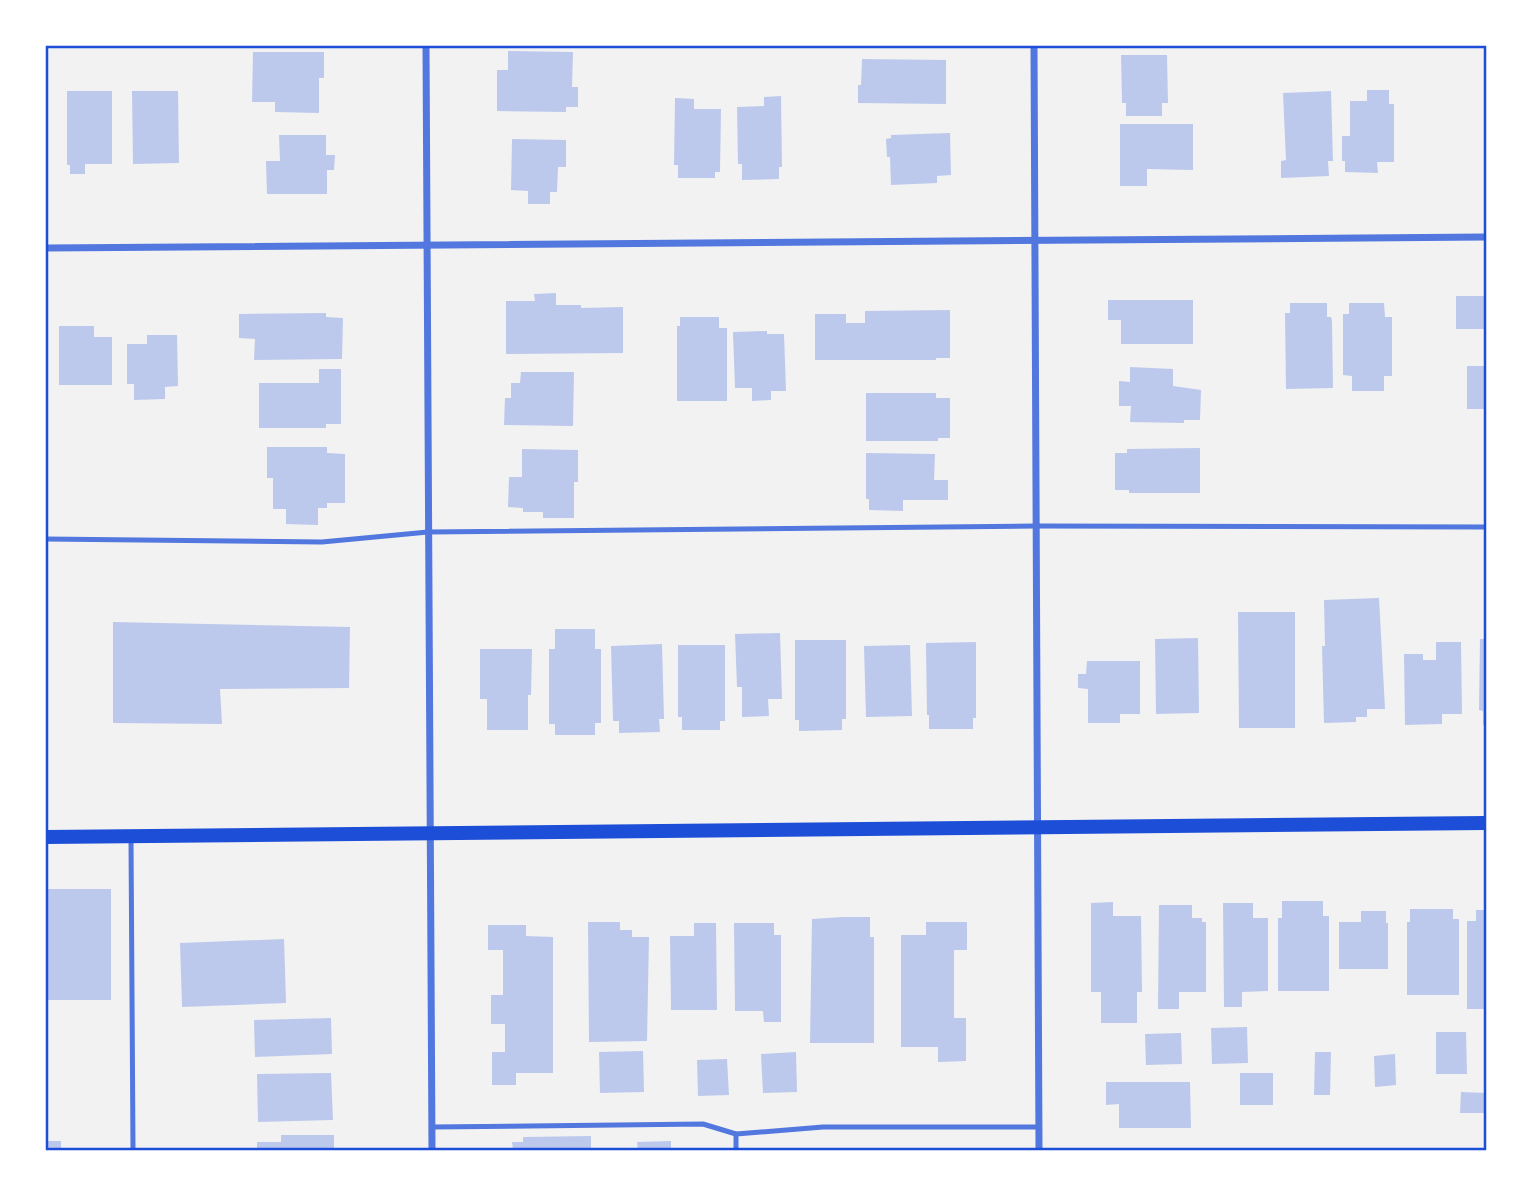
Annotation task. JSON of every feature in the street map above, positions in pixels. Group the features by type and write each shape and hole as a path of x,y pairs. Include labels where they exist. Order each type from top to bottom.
{"main road":[{"path":"46,837 1486,823"}],"street":[{"path":"426,46 432,1150"},
{"path":"1034,46 1040,1150"},
{"path":"46,248 1486,237"}],"lane":[{"path":"46,540 322,541 428,532 1036,526 1486,527"},
{"path":"131,836 133,1150"},
{"path":"432,1127 703,1124 736,1134 823,1127 1039,1127"},
{"path":"736,1134 736,1150"}],"building":[{"path":"508,51 573,52 572,87 578,87 578,107 566,107 566,112 497,111 497,70 508,70"},
{"path":"253,52 324,52 324,78 319,78 319,113 275,112 275,102 252,102"},
{"path":"1121,55 1167,55 1168,103 1162,103 1162,116 1126,116 1126,103 1122,103"},
{"path":"862,59 946,60 946,104 858,103"},
{"path":"1367,90 1389,90 1389,104 1394,104 1394,162 1377,162 1378,173 1345,172 1342,136 1350,136 1350,101 1367,101"},
{"path":"67,91 112,91 112,164 85,164 85,174 70,174 70,165 67,165"},
{"path":"132,91 178,91 179,163 133,164"},
{"path":"1331,91 1333,161 1328,161 1329,176 1281,178 1281,161 1286,160 1283,93"},
{"path":"781,96 782,167 779,167 779,179 742,180 742,164 738,164 737,107 764,106 764,97"},
{"path":"675,98 694,99 694,109 721,109 720,172 715,172 715,178 678,178 678,165 674,165"},
{"path":"1120,124 1193,124 1193,170 1147,169 1147,186 1120,186"},
{"path":"950,133 951,175 937,176 937,183 891,185 886,139 891,138 891,135"},
{"path":"279,135 326,135 326,155 335,155 334,170 327,170 327,194 267,194 266,161 280,161"},
{"path":"512,139 566,140 566,167 558,167 557,192 550,192 550,204 528,204 528,191 511,190"},
{"path":"556,293 556,305 581,305 581,308 623,307 623,353 506,354 506,301 535,301 534,294"},
{"path":"1456,296 1486,296 1486,329 1456,329"},
{"path":"1108,300 1193,300 1193,344 1121,344 1121,320 1108,320"},
{"path":"1290,303 1327,303 1327,317 1331,317 1332,321 1333,388 1286,389 1285,313 1290,313"},
{"path":"1349,303 1384,303 1385,317 1392,317 1392,376 1384,376 1384,391 1352,391 1352,376 1343,375 1343,314 1349,314"},
{"path":"950,310 950,358 815,360 815,314 846,314 846,323 865,323 865,311"},
{"path":"326,313 326,317 343,318 342,359 254,360 255,339 239,338 239,314"},
{"path":"680,317 719,317 719,328 727,328 727,401 677,401 677,326 680,326"},
{"path":"59,326 94,326 94,337 112,337 112,385 59,385"},
{"path":"767,331 767,334 784,334 786,391 771,391 771,400 752,401 752,388 735,388 733,332"},
{"path":"147,335 177,335 178,386 165,387 165,399 134,400 134,384 127,384 127,344 147,344"},
{"path":"1467,366 1486,366 1486,409 1467,409"},
{"path":"1130,367 1173,369 1173,386 1201,390 1200,420 1184,420 1184,423 1130,422 1131,406 1119,406 1119,381 1130,382"},
{"path":"319,369 341,369 341,424 326,424 326,428 259,428 259,383 319,383"},
{"path":"521,372 574,372 573,426 504,425 505,398 511,398 511,383 520,383"},
{"path":"866,393 936,393 936,398 950,398 950,438 938,438 938,441 866,441"},
{"path":"267,447 327,447 327,453 345,454 345,503 327,503 327,508 318,508 318,525 286,524 286,509 273,509 273,478 267,478"},
{"path":"1200,448 1200,493 1129,493 1129,490 1115,490 1115,453 1127,453 1127,449"},
{"path":"522,449 578,450 578,482 574,482 574,518 543,518 543,512 523,512 523,508 508,507 509,477 522,477"},
{"path":"866,453 935,454 934,480 948,480 948,500 903,500 903,511 869,510 869,499 866,499"},
{"path":"1379,598 1385,709 1367,709 1367,717 1356,717 1356,722 1324,723 1324,600"},
{"path":"1238,612 1295,612 1295,728 1239,728"},
{"path":"113,622 350,627 349,688 220,689 222,724 113,723"},
{"path":"555,629 595,629 595,649 601,649 601,723 595,723 595,735 555,735 555,724 549,724 549,649 555,649"},
{"path":"780,633 782,699 768,699 769,716 742,717 742,687 737,687 735,634"},
{"path":"1198,638 1199,713 1156,714 1155,639"},
{"path":"1480,639 1486,639 1486,725 1483,725 1483,711 1479,710"},
{"path":"795,640 846,640 846,719 842,719 842,730 799,731 799,720 795,720"},
{"path":"976,642 976,718 973,718 973,729 929,729 926,643"},
{"path":"1436,642 1461,642 1462,714 1442,714 1442,724 1405,725 1404,654 1423,654 1423,660 1436,660"},
{"path":"662,644 664,719 659,719 660,732 619,733 619,721 613,721 611,646"},
{"path":"678,645 725,645 725,721 720,721 720,730 682,730 682,717 678,717"},
{"path":"910,645 912,716 866,717 864,646"},
{"path":"480,649 532,649 528,730 487,730 487,699 480,699"},
{"path":"1087,661 1140,661 1140,714 1120,714 1120,723 1088,723 1088,689 1078,688 1078,674 1086,674"},
{"path":"46,889 111,889 111,1000 46,1000"},
{"path":"1282,901 1323,901 1323,916 1329,916 1329,991 1278,991 1278,918 1282,918"},
{"path":"1113,902 1113,916 1141,916 1142,992 1137,992 1137,1023 1101,1023 1101,992 1091,992 1091,903"},
{"path":"1223,903 1253,903 1253,918 1268,918 1268,991 1242,992 1242,1007 1224,1007"},
{"path":"1159,905 1192,905 1192,918 1202,918 1202,922 1206,922 1206,992 1179,992 1179,1009 1158,1009"},
{"path":"1410,909 1453,909 1453,919 1459,919 1459,995 1407,995 1407,922 1410,922"},
{"path":"1476,910 1486,910 1486,1009 1467,1009 1467,921 1476,921"},
{"path":"1361,911 1386,911 1388,969 1339,969 1339,922 1361,922"},
{"path":"870,917 870,937 874,937 874,1043 810,1043 812,919"},
{"path":"588,922 620,922 620,930 632,930 632,937 649,937 647,1041 589,1042"},
{"path":"926,922 967,922 967,950 954,950 954,1018 966,1018 966,1061 938,1062 938,1047 901,1047 901,935 926,935"},
{"path":"694,923 716,923 717,1010 671,1010 670,936 694,936"},
{"path":"734,923 774,923 774,935 781,935 781,1022 764,1022 763,1011 735,1011"},
{"path":"488,925 526,925 526,936 553,937 553,1073 516,1073 516,1085 492,1085 492,1052 505,1052 505,1024 491,1024 491,995 503,995 503,950 488,950"},
{"path":"284,939 286,1003 182,1007 180,943"},
{"path":"331,1018 332,1054 255,1057 254,1020"},
{"path":"1247,1027 1248,1063 1212,1064 1211,1028"},
{"path":"1436,1032 1466,1032 1467,1074 1436,1074"},
{"path":"1181,1033 1182,1064 1146,1065 1145,1034"},
{"path":"643,1051 644,1092 600,1093 599,1052"},
{"path":"796,1052 797,1092 763,1093 761,1054"},
{"path":"1315,1052 1331,1052 1330,1095 1314,1095"},
{"path":"1395,1054 1396,1085 1375,1087 1374,1056"},
{"path":"727,1059 729,1095 698,1096 697,1060"},
{"path":"331,1073 333,1120 258,1122 257,1074"},
{"path":"1240,1073 1273,1073 1273,1105 1240,1105"},
{"path":"1106,1082 1190,1082 1191,1128 1119,1128 1119,1104 1106,1105"},
{"path":"1461,1092 1486,1093 1486,1113 1460,1113"},
{"path":"281,1135 334,1135 334,1150 257,1150 257,1142 281,1142"},
{"path":"591,1136 591,1150 513,1150 512,1142 523,1142 523,1137"},
{"path":"46,1141 61,1141 61,1150 46,1150"},
{"path":"671,1141 671,1150 638,1150 637,1142"},
{"path":"942,1148 942,1150 894,1150"},
{"path":"1192,1148 1192,1150 1135,1150"}]}
